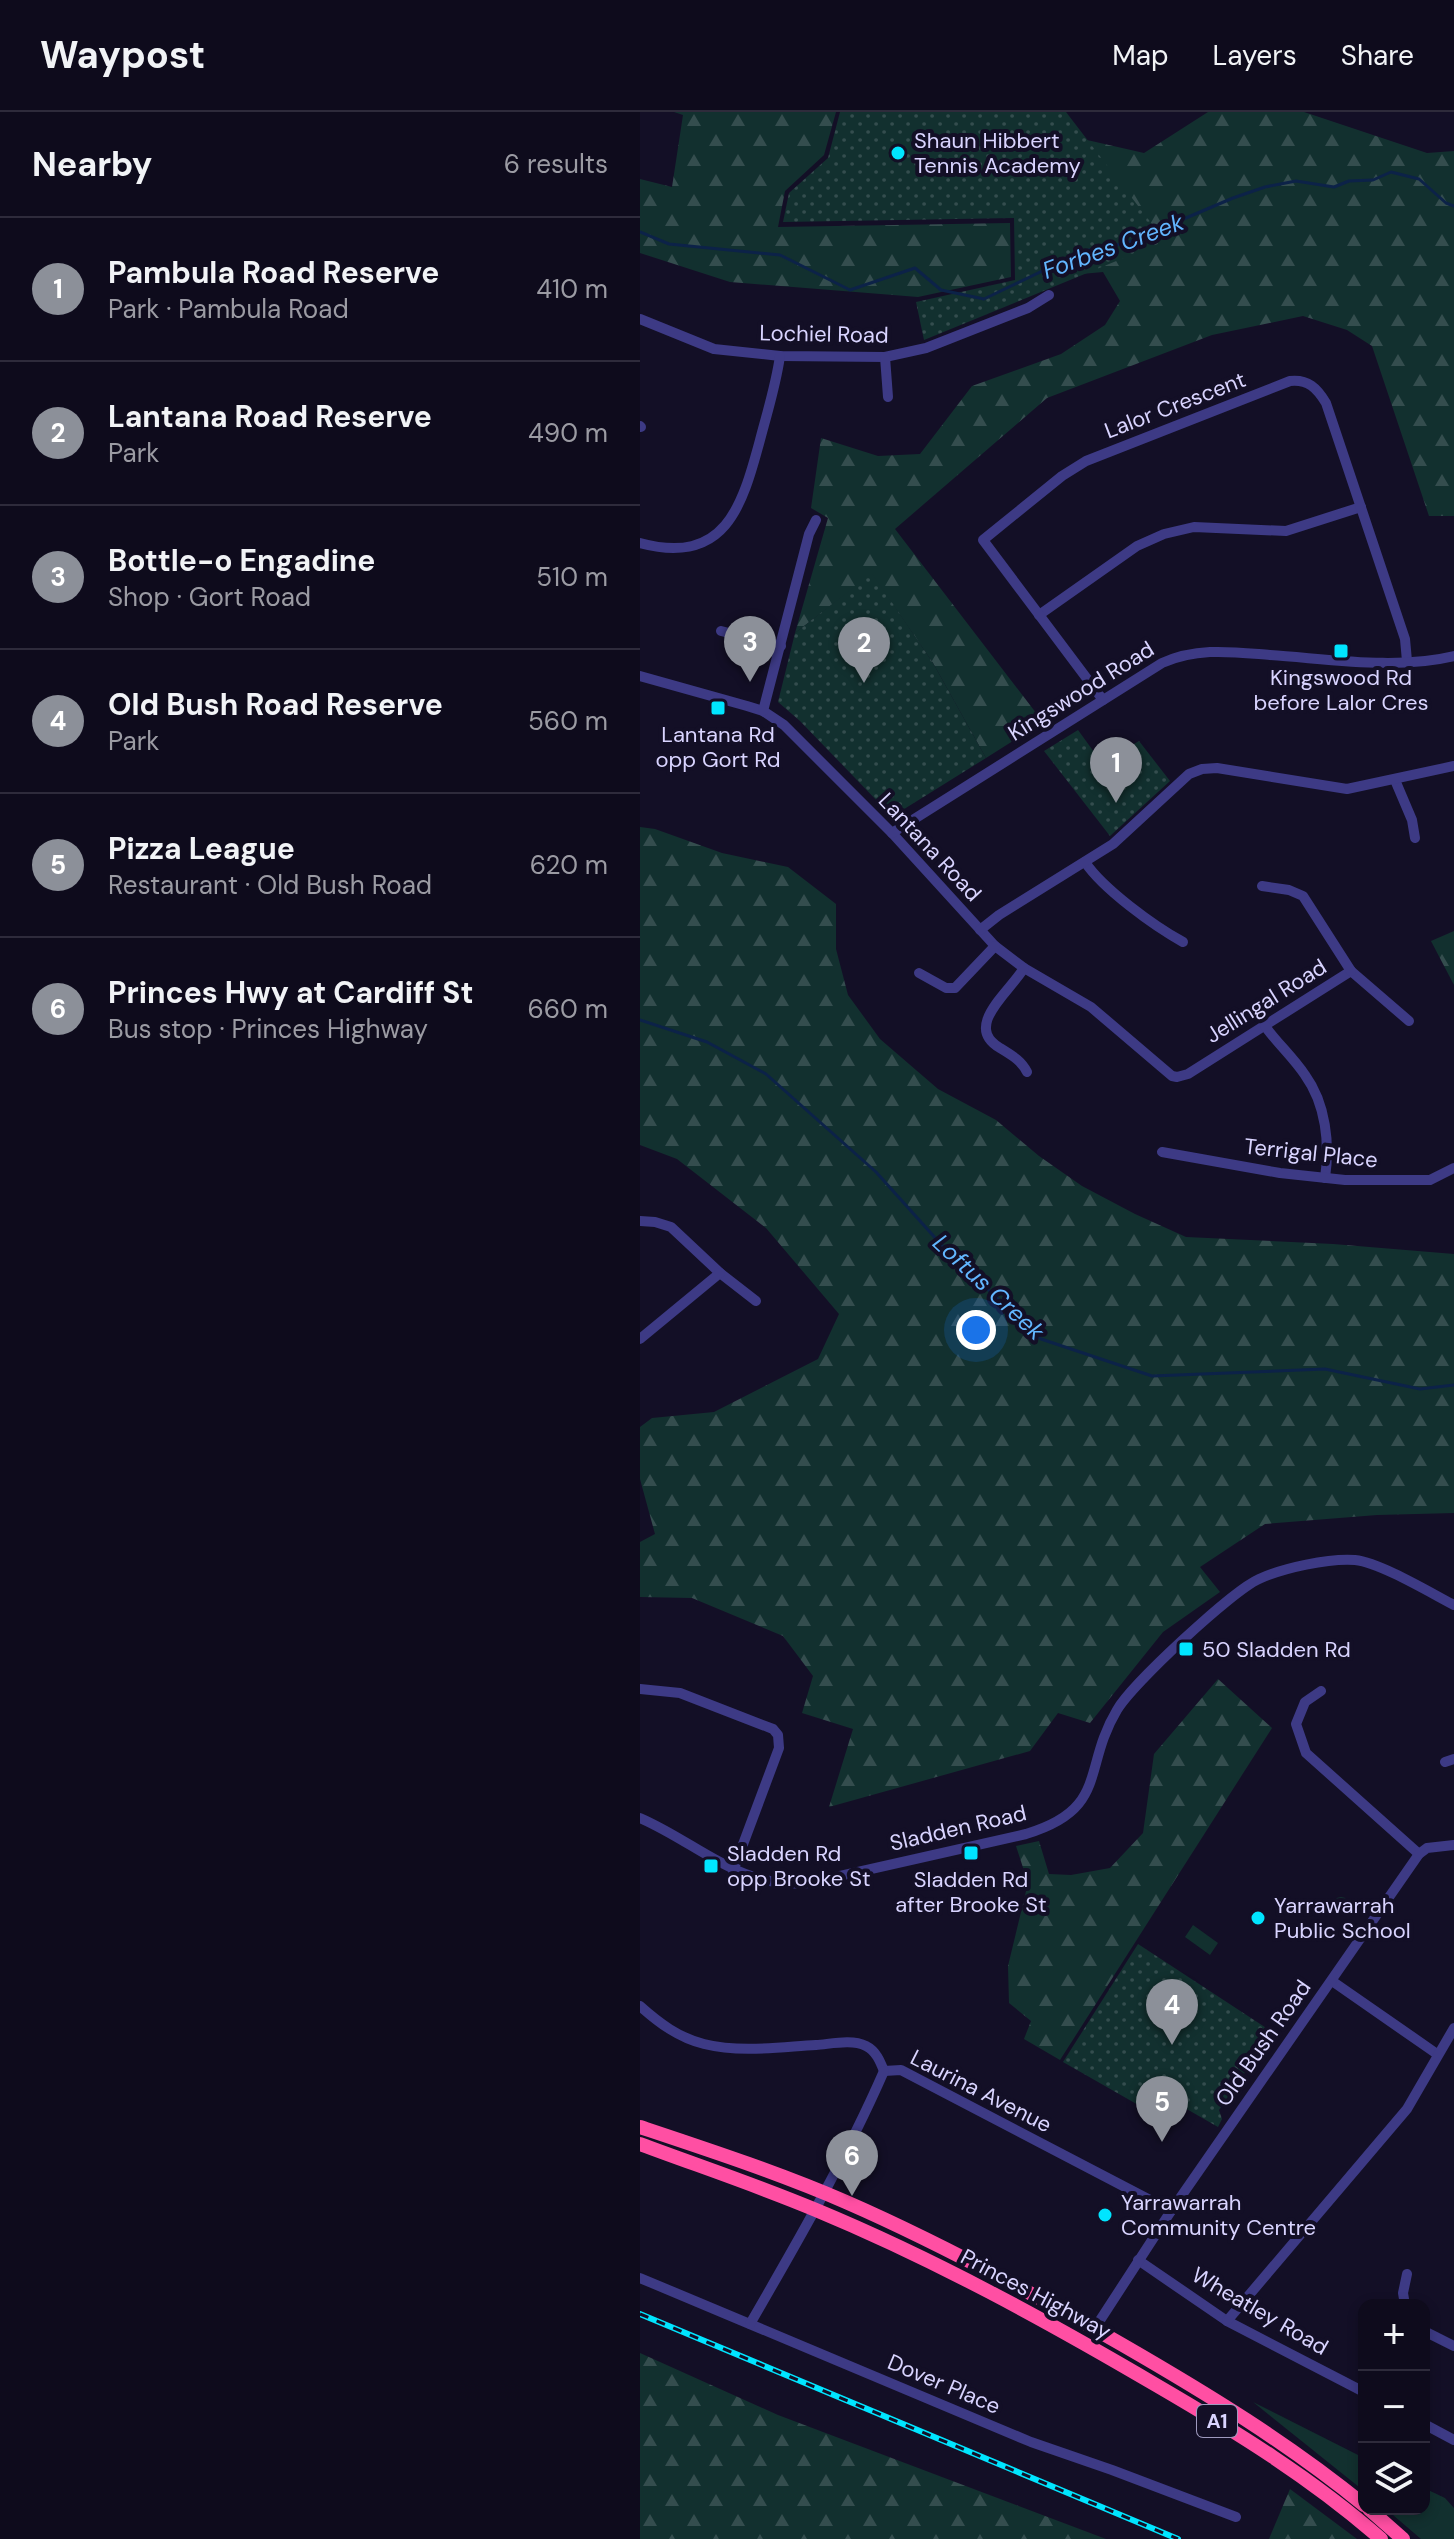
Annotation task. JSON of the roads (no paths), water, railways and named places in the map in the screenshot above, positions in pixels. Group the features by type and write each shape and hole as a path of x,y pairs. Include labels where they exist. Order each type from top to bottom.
{"highway":[{"name":"Princes Highway","path":"640,2127 824,2193 922,2238 1095,2328 1241,2415 1358,2500"},
{"name":"Princes Highway","path":"640,2144 814,2209 1054,2326 1209,2417 1293,2471 1381,2539"},
{"path":"1054,2326 1081,2330 1095,2328 1104,2344 1192,2395 1209,2417"},
{"path":"1376,2515 1403,2539"}],"street":[{"name":"Lochiel Road","path":"640,320 714,349 780,356 885,357 926,348 1028,308 1049,295"},
{"path":"640,543 673,549 696,545 708,540 730,521 747,490 780,356"},
{"path":"885,357 888,397"},
{"name":"Lalor Crescent","path":"1103,700 983,540 1062,476 1086,461 1290,381 1303,380 1321,394 1331,416 1405,639 1407,661"},
{"path":"1039,615 1137,546 1178,529 1211,527 1286,531 1361,507"},
{"path":"763,711 809,534 816,520"},
{"path":"721,631 781,646"},
{"name":"Kingswood Road","path":"892,833 1162,663 1184,654 1202,651 1407,661 1454,656"},
{"name":"Lantana Road","path":"640,676 763,711 799,738 892,833 995,946 1024,968 1091,1007 1167,1072 1177,1077"},
{"path":"980,930 1124,835 1189,774 1202,769 1217,768 1347,789 1454,766"},
{"path":"1395,780 1412,820 1415,838"},
{"path":"1085,862 1101,880 1153,924 1183,942"},
{"path":"1262,886 1289,890 1303,896 1351,971"},
{"path":"919,973 946,988 955,988 995,946"},
{"path":"1024,968 988,1016 984,1028 988,1040 1021,1062 1027,1072"},
{"name":"Jellingal Road","path":"1177,1077 1188,1074 1351,971 1409,1021"},
{"path":"1265,1026 1306,1075 1318,1101 1328,1159 1325,1178"},
{"name":"Terrigal Place","path":"1162,1152 1325,1178 1430,1180 1454,1168"},
{"path":"640,1221 671,1227 720,1273 756,1301"},
{"path":"640,1339 720,1273"},
{"name":"Sladden Road","path":"640,1818 733,1871 770,1882 809,1883 1026,1834 1060,1821 1073,1811 1093,1782 1110,1723 1128,1694 1240,1591 1261,1578 1326,1562 1358,1560 1454,1605"},
{"path":"640,1689 694,1697 755,1720 778,1735 779,1748 733,1871"},
{"path":"1321,1691 1305,1702 1296,1724 1306,1753 1419,1854 1427,1848 1454,1845"},
{"name":"Old Bush Road","path":"1095,2328 1171,2211 1419,1854"},
{"path":"1332,1981 1437,2054"},
{"name":"Laurina Avenue","path":"640,2006 672,2031 703,2044 732,2048 859,2044 873,2051 884,2071 901,2070 1171,2211"},
{"path":"1227,2321 1401,2117 1454,2028"},
{"path":"750,2324 824,2193 884,2071"},
{"name":"Wheatley Road","path":"1138,2260 1227,2321 1358,2389"},
{"path":"1404,2299 1407,2274"},
{"name":"Dover Place","path":"640,2278 1031,2442 1236,2517"},
{"path":"1430,2334 1454,2346"},
{"path":"1430,2427 1454,2440"}],"waterway":[{"name":"Forbes Creek","path":"640,232 669,244 780,255 850,290 915,268 941,290 984,299 1084,251 1127,243 1265,187 1296,181 1334,187 1349,181 1373,180 1391,172 1419,179 1446,203 1454,206"},
{"name":"Loftus Creek","path":"640,1020 707,1042 766,1074 876,1172 947,1251 1041,1339 1152,1376 1325,1369 1420,1389 1454,1385"}],"railway":[{"path":"640,2314 1178,2539"}],"place":[{"name":"Shaun Hibbert Tennis Academy","path":"898,153"},
{"name":"Kingswood Rd before Lalor Cres","path":"1341,651"},
{"name":"Bottle-o Engadine","path":"750,682"},
{"name":"Lantana Road Reserve","path":"864,683"},
{"name":"Lantana Rd opp Gort Rd","path":"718,708"},
{"name":"Pambula Road Reserve","path":"1116,803"},
{"name":"50 Sladden Rd","path":"1186,1649"},
{"name":"Sladden Rd after Brooke St","path":"971,1853"},
{"name":"Sladden Rd opp Brooke St","path":"711,1866"},
{"name":"Yarrawarrah Public School","path":"1258,1918"},
{"name":"Old Bush Road Reserve","path":"1172,2045"},
{"name":"Pizza League","path":"1162,2142"},
{"name":"Princes Hwy at Cardiff St","path":"852,2196"},
{"name":"Yarrawarrah Community Centre","path":"1105,2215"}]}
